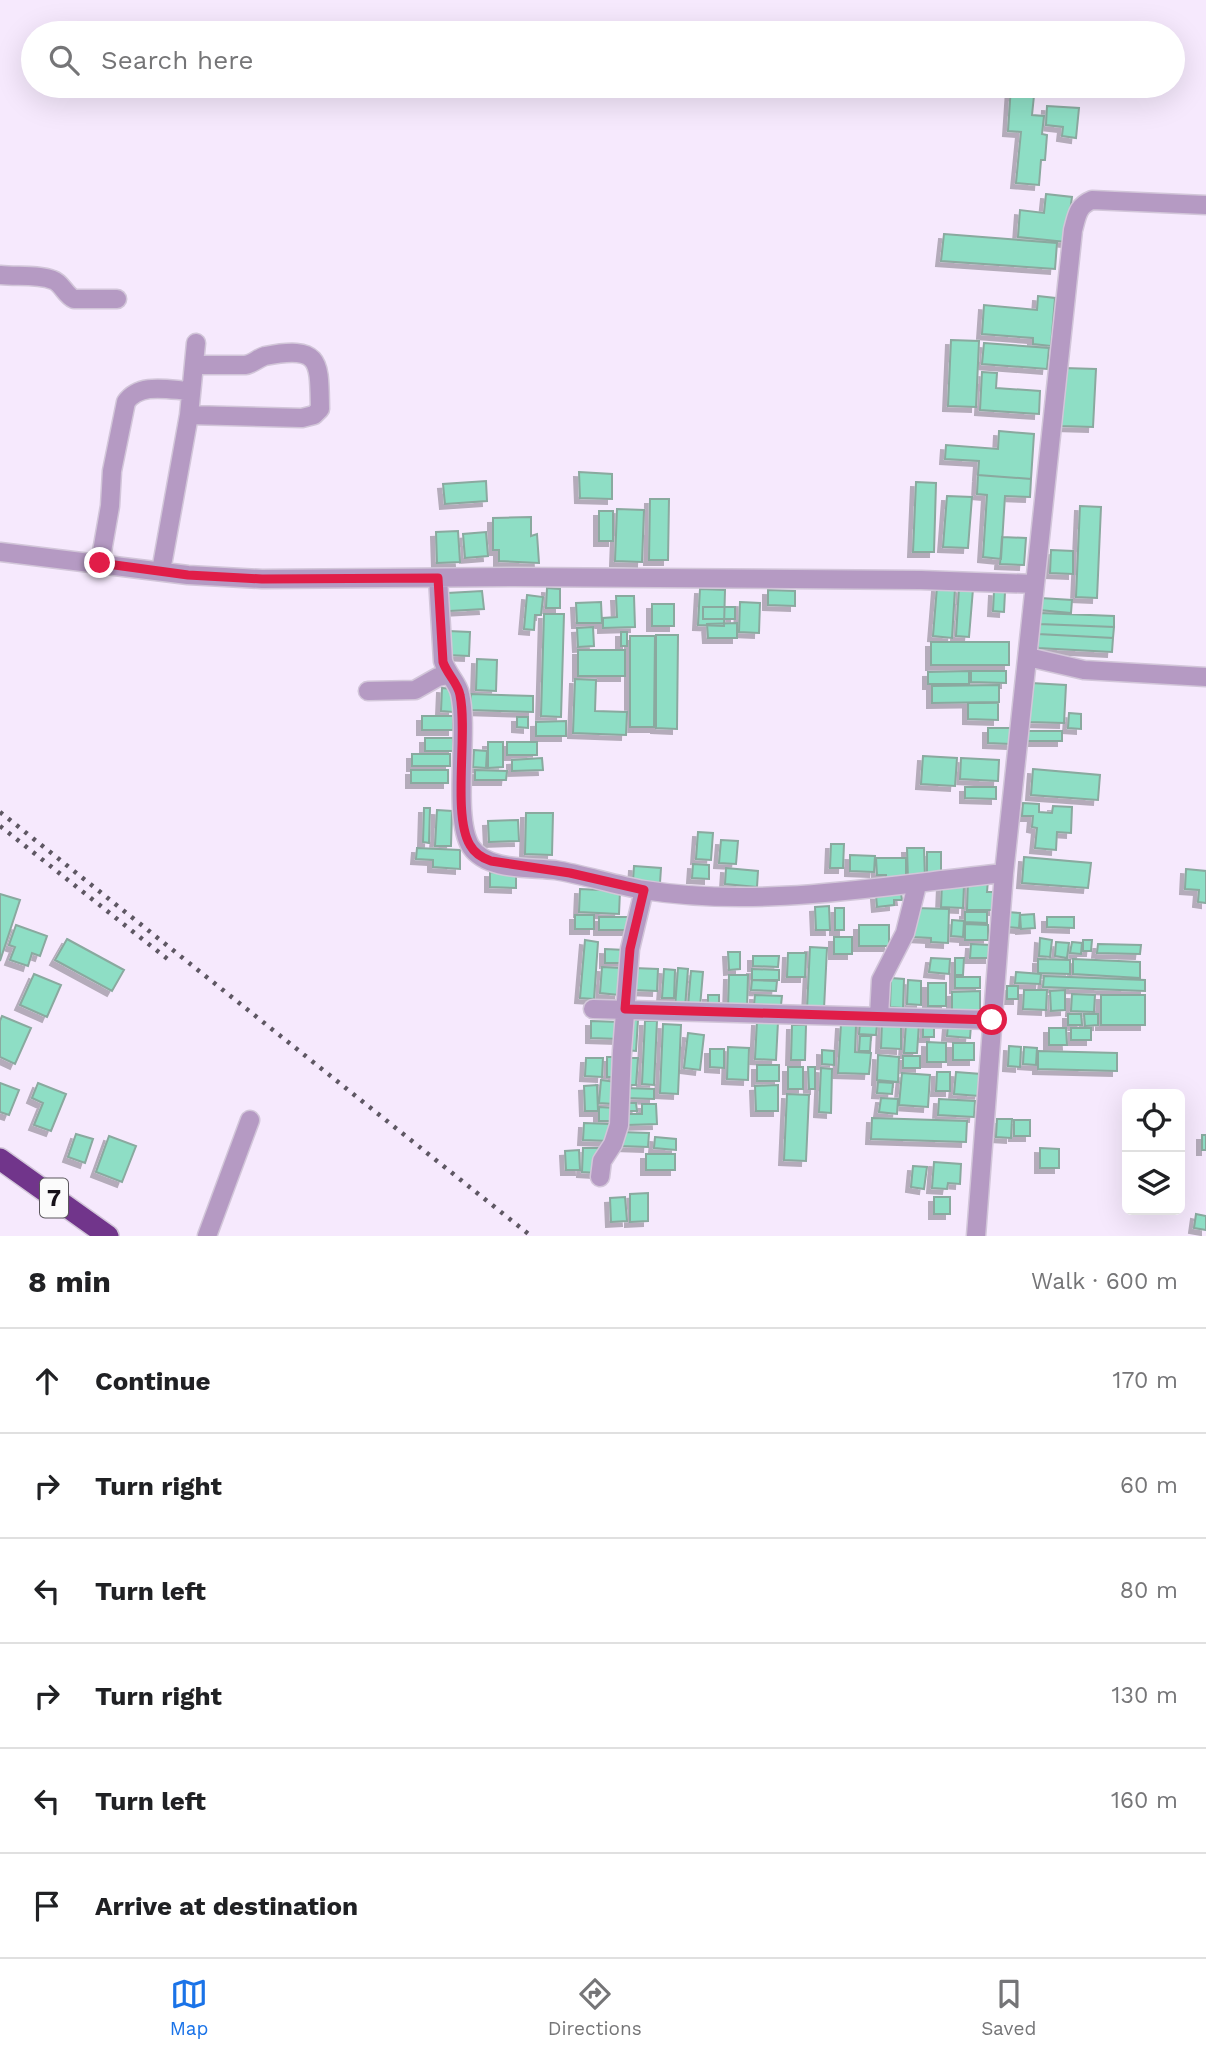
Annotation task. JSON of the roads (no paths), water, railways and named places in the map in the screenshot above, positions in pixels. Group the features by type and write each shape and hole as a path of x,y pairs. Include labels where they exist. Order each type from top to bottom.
{"highway":[{"name":"7","path":"0,1159 108,1236"}],"street":[{"path":"976,1236 1004,873 1073,230 1078,211 1083,204 1102,199 1206,205"},
{"path":"0,275 51,279 60,284 69,297 74,299 117,299"},
{"path":"161,572 189,415 196,343"},
{"path":"189,415 302,418 314,415 320,409 319,367 315,360 306,355 262,357 245,365 195,365"},
{"path":"100,563 110,506 112,471 127,402 136,391 142,389 191,391"},
{"path":"0,552 161,572 262,579 921,580 1034,584"},
{"path":"438,578 443,662 460,693 465,829 471,846 479,856 506,865 570,873 644,890 748,896 808,894 1004,873"},
{"path":"1028,657 1084,670 1206,677"},
{"path":"368,691 415,690 438,677 448,675"},
{"path":"879,1016 881,980 905,933 917,884"},
{"path":"600,1177 602,1161 614,1144 619,1125 630,949 644,890"},
{"path":"593,1009 992,1020"},
{"path":"207,1236 250,1120"}],"railway":[{"path":"0,812 531,1236"},
{"path":"0,826 170,961"}]}
